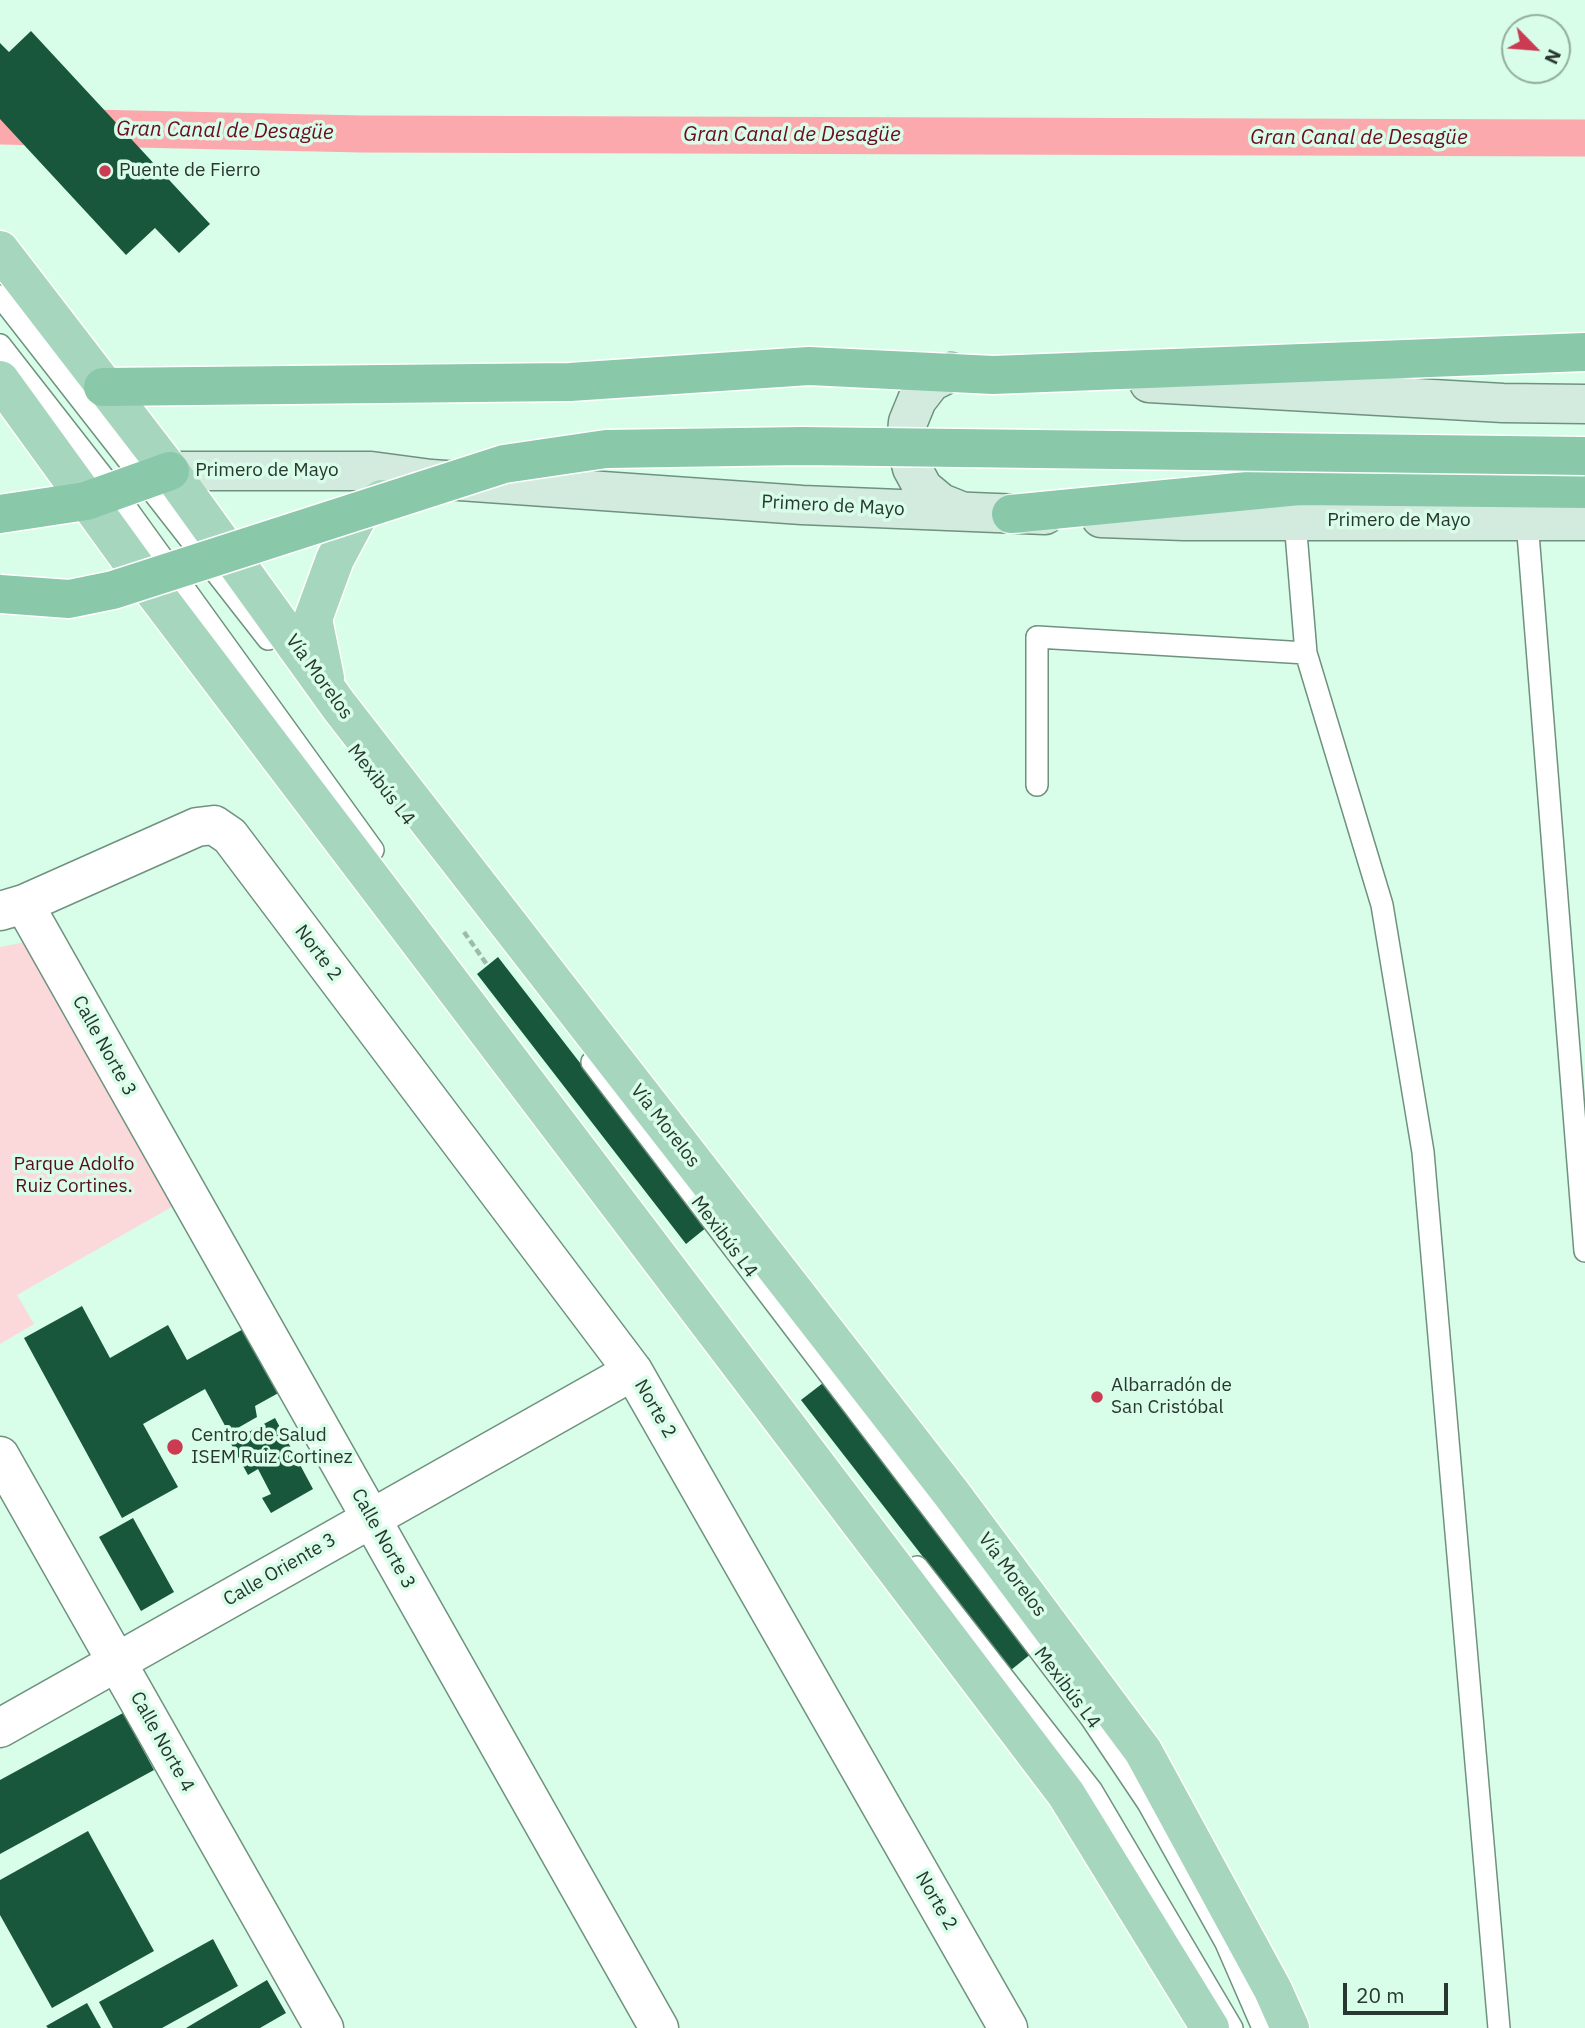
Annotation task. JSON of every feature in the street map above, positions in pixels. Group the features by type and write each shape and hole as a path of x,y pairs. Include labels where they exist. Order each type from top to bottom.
{"highway":[{"path":"103,387 570,383 809,366 993,375 1573,351"},
{"path":"0,594 69,599 113,590 504,464 606,449 802,446 1585,456"},
{"path":"0,514 129,486"},
{"path":"1011,514 1297,504 1585,489"}],"main road":[{"name":"Vía Morelos","path":"0,250 16,301 103,387 129,486 1066,1794 1210,2028"},
{"path":"951,372 931,383 916,401 908,422 906,445 912,467 923,488 941,503 962,512"},
{"path":"993,375 1503,403 1585,404"},
{"name":"Vía Morelos","path":"7,390 129,486 328,691 951,1493 1143,1751 1273,1990 1290,2028"},
{"path":"1503,403 1585,414"},
{"name":"Primero de Mayo","path":"129,486 371,471 431,479 802,505 1011,514"},
{"path":"328,691 313,619 335,559 359,514 393,492 431,479"},
{"name":"Primero de Mayo","path":"1297,504 1527,521 1585,521"}],"street":[{"name":"Norte 2","path":"12,908 197,827 214,825 230,836 633,1371 1008,2028"},
{"name":"Calle Norte 3","path":"12,908 372,1518 659,2028"},
{"name":"Calle Oriente 3","path":"0,1728 633,1371"},
{"name":"Calle Norte 4","path":"0,1456 324,2028"}],"lane":[{"path":"7,390 16,301"},
{"name":"Mexibús L4","path":"16,301 129,486 437,937 798,1413 1092,1791 1232,2028"},
{"path":"0,345 7,390"},
{"name":"Mexibús L4","path":"129,486 408,820 1091,1718 1155,1815 1226,1943 1263,2028"},
{"path":"1297,504 1306,653 1382,905 1423,1152 1499,2028"},
{"path":"1527,521 1585,1251"},
{"path":"1037,785 1037,637 1306,653"}],"green space":[{"name":"Parque Adolfo Ruiz Cortines.","path":"31,941 175,1205 17,1295 34,1324 0,1344 0,947"}],"building":[{"name":"Puente de Fierro","path":"31,31 210,224 179,253 155,228 126,255 0,119 0,43 9,52"},
{"path":"498,957 707,1227 686,1244 477,974"},
{"path":"82,1306 110,1358 168,1325 187,1360 247,1327 282,1391 255,1406 257,1417 229,1433 205,1389 143,1424 178,1487 122,1518 24,1338"},
{"path":"823,1383 1032,1653 1011,1670 801,1400"},
{"path":"275,1418 313,1489 271,1513 262,1498 271,1494 258,1469 248,1475 230,1442"},
{"path":"133,1518 174,1592 141,1611 99,1537"},
{"path":"123,1713 154,1770 0,1854 0,1780"},
{"path":"88,1831 154,1951 52,2008 0,1915 0,1880"},
{"path":"213,1939 238,1986 162,2028 113,2028 99,2002"},
{"path":"267,1980 286,2013 260,2028 186,2028"},
{"path":"87,2003 101,2028 46,2026"}],"waterway":[{"name":"Gran Canal de Desagüe","path":"0,126 362,134 1585,138"}],"place":[{"name":"Puente de Fierro","path":"105,171"},
{"name":"Albarradón de San Cristóbal","path":"1097,1397"},
{"name":"Centro de Salud ISEM Ruiz Cortinez","path":"175,1447"}]}
